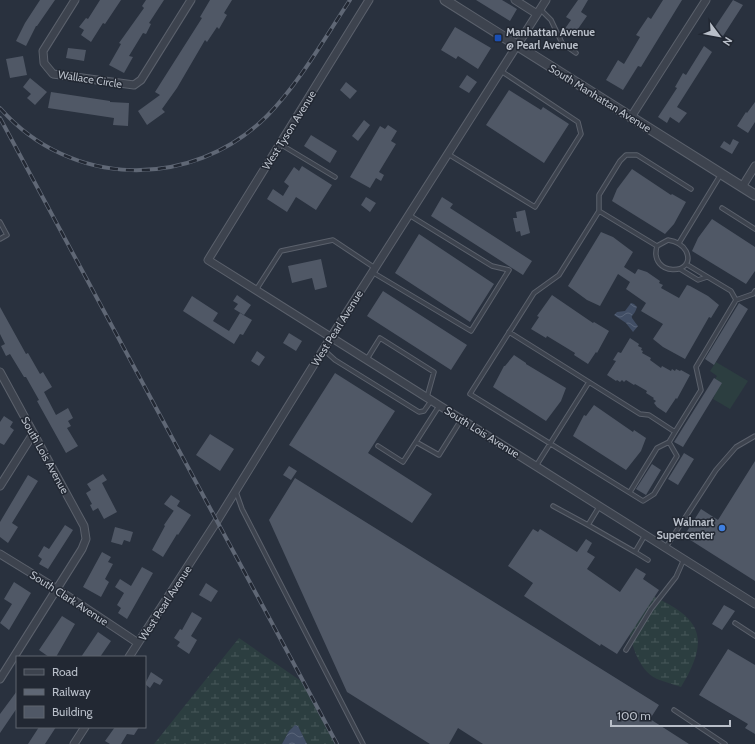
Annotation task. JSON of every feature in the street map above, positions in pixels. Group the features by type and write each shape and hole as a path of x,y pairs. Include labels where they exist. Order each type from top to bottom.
{"street":[{"name":"Wallace Circle","path":"76,0 43,51 44,63 53,74 134,86 141,80 191,0"},
{"name":"West Tyson Avenue","path":"208,260 369,0"},
{"name":"South Manhattan Avenue","path":"445,0 755,195"},
{"path":"515,0 538,12"},
{"name":"West Pearl Avenue","path":"130,656 236,491 331,336 546,0"},
{"path":"631,117 706,0"},
{"path":"742,187 755,166"},
{"name":"South Lois Avenue","path":"208,260 755,604"},
{"name":"South Lois Avenue","path":"0,372 84,526 86,539 82,549 57,589"},
{"path":"0,486 33,434"},
{"name":"South Clark Avenue","path":"0,554 57,589 138,643"},
{"path":"0,679 57,589"},
{"path":"74,744 84,728"}],"lane":[{"path":"538,12 551,20 562,43 576,53"},
{"path":"448,154 535,207 582,134 578,122 500,71"},
{"path":"280,144 335,177"},
{"path":"669,442 677,456 654,494 643,501 470,394 534,293 559,275 599,211 599,195 620,161 626,155 637,155 691,189"},
{"path":"679,243 722,174"},
{"path":"722,208 755,229"},
{"path":"599,211 657,246"},
{"path":"256,290 281,251 333,240 374,270 471,331 509,270 492,266 409,215"},
{"path":"0,222 7,235 0,238"},
{"path":"680,269 686,264 688,259 686,252 679,243 668,240 657,246 655,252 659,264 669,269 680,269 698,280 707,277"},
{"path":"686,264 731,291 736,300"},
{"path":"630,492 657,448 669,442 701,390 696,368 736,300 753,294 755,291"},
{"path":"509,332 640,414 649,416 675,432"},
{"path":"323,349 335,360 419,412 424,411 429,398 434,372 380,338 367,359"},
{"path":"536,466 589,382"},
{"path":"378,446 403,462 440,405"},
{"path":"416,442 439,456 462,419"},
{"path":"666,548 716,470 736,447 755,436"},
{"path":"236,491 242,509 363,744"},
{"path":"553,506 648,560"},
{"path":"588,525 600,506"},
{"path":"635,552 645,534"},
{"path":"626,650 651,609 676,578 684,559"},
{"path":"735,623 755,636"},
{"path":"674,710 725,744"}],"green space":[{"path":"716,362 748,381 730,409 713,399 715,395 707,390 717,376 710,371"},
{"path":"648,594 679,611 689,620 696,630 698,641 696,654 691,669 681,687 657,679 650,675 640,663 634,648 627,626"},
{"path":"239,638 301,681 335,744 307,744 298,726 289,731 282,744 154,744"}],"water":[{"path":"631,303 637,307 632,317 638,326 633,332 626,323 614,315 617,312 625,311"},
{"path":"295,725 298,726 307,744 282,744 289,731"}],"building":[{"path":"40,0 55,0 36,26 26,46 16,41 25,23"},
{"path":"100,0 121,0 105,24 103,23 91,42 81,35 84,30 79,27 86,18 88,19"},
{"path":"146,0 164,0 149,23 151,24 146,34 143,33 129,56 133,57 124,73 109,65 121,44 119,43 144,8 142,6"},
{"path":"210,0 232,0 224,13 227,15 219,29 217,27 207,42 205,40 177,88 162,109 165,112 147,125 138,111 160,95 155,92 202,18 200,17"},
{"path":"476,0 502,0 517,9 510,21"},
{"path":"578,0 588,0 581,12 587,16 573,36 564,30 571,20 566,17"},
{"path":"663,0 682,0 641,67 638,66 623,90 606,80 618,60 624,64 640,37 636,35 648,17 651,19"},
{"path":"733,0 743,5 723,36 713,30"},
{"path":"455,27 491,48 478,69 458,56 456,59 441,50"},
{"path":"704,46 712,52 677,107 687,113 679,123 670,117 667,123 658,117 677,88 675,87 683,73 686,75"},
{"path":"68,48 86,50 84,61 66,58"},
{"path":"23,56 27,75 10,78 6,59"},
{"path":"467,75 477,82 469,93 459,87"},
{"path":"30,78 47,92 35,105 27,98 31,94 23,87"},
{"path":"346,82 357,91 350,99 340,90"},
{"path":"509,90 541,110 543,107 569,124 544,163 486,125"},
{"path":"51,92 110,102 129,103 128,126 113,125 114,118 48,108"},
{"path":"755,102 755,122 748,133 737,126"},
{"path":"364,120 370,125 358,141 352,136"},
{"path":"388,125 397,131 391,141 396,144 379,172 384,175 381,181 376,178 370,188 350,177 380,126 385,129"},
{"path":"311,135 337,151 330,163 304,146"},
{"path":"733,139 739,142 732,154 720,147 724,141 730,145"},
{"path":"302,166 332,185 316,210 296,197 287,212 267,199 273,189 283,196 289,186 284,182 294,167 299,171"},
{"path":"632,169 671,195 672,194 686,202 674,224 665,234 612,201 617,189"},
{"path":"366,197 376,203 370,212 361,205"},
{"path":"442,197 453,204 450,208 532,261 523,275 431,216"},
{"path":"525,210 530,233 521,236 520,231 516,232 513,218 517,218 516,212"},
{"path":"712,219 755,247 755,271 746,284 692,251 698,238"},
{"path":"601,232 613,237 633,252 624,267 635,274 638,269 647,272 660,281 659,283 663,285 661,288 679,298 687,285 690,286 708,296 719,305 711,318 709,317 685,359 663,347 653,339 663,324 641,311 646,303 626,289 630,282 618,274 600,306 587,300 568,286"},
{"path":"419,234 494,284 470,322 395,273"},
{"path":"321,259 327,287 315,290 312,278 292,283 288,266"},
{"path":"383,291 467,345 451,370 367,316"},
{"path":"237,295 251,305 244,315 234,309 238,304 233,301"},
{"path":"552,295 593,323 594,322 609,331 597,353 596,352 588,364 574,355 575,353 547,336 546,338 531,329 539,317 537,316"},
{"path":"192,296 218,313 213,321 229,331 240,313 252,320 243,335 240,334 234,344 183,311"},
{"path":"739,303 748,309 714,365 705,359"},
{"path":"0,307 26,354 28,353 40,374 43,372 52,387 44,392 56,415 68,408 73,418 68,421 71,426 67,428 78,446 66,453 37,401 39,400 26,377 24,377 10,354 6,356 1,346 5,344 0,334"},
{"path":"289,333 302,341 296,351 283,343"},
{"path":"630,338 639,344 638,346 642,348 641,350 643,351 642,353 651,358 650,360 661,368 662,366 671,371 672,369 675,371 676,369 681,370 690,375 677,399 676,398 666,413 657,407 654,403 656,401 646,393 647,391 626,380 624,382 622,380 620,382 617,380 616,381 607,375 616,361 613,360 618,352 621,353"},
{"path":"257,351 265,357 259,366 251,361"},
{"path":"514,355 566,388 561,401 546,421 493,387 504,366"},
{"path":"335,373 395,411 368,453 432,494 412,523 289,445"},
{"path":"714,378 722,383 683,447 674,442"},
{"path":"594,405 633,432 634,430 646,438 641,451 626,470 573,436 584,415 586,416"},
{"path":"4,416 13,422 10,427 14,430 4,445 0,443 0,422"},
{"path":"210,434 234,449 220,471 196,455"},
{"path":"684,453 694,459 678,485 668,479"},
{"name":"Walmart Supercenter","path":"755,461 755,581 684,536 701,509 718,520"},
{"path":"652,464 661,470 646,495 636,489"},
{"path":"289,466 297,471 291,480 283,475"},
{"path":"103,474 107,480 102,483 117,512 104,519 98,508 93,511 90,505 92,504 86,493 91,490 87,484"},
{"path":"28,475 38,481 12,523 18,527 8,543 0,537 0,522"},
{"path":"295,478 659,705 650,719 689,744 483,744 458,728 449,744 430,744 347,692 269,520"},
{"path":"171,495 180,501 174,511 164,504"},
{"path":"177,506 191,515 163,557 152,550 165,526 164,525"},
{"path":"65,525 73,530 48,569 39,564 42,559 38,556 44,546 49,549"},
{"path":"115,527 133,532 130,542 124,540 122,545 111,542"},
{"path":"533,529 538,532 540,529 577,552 586,539 592,543 587,552 595,557 587,569 620,592 636,568 646,574 643,579 659,590 617,654 601,644 600,646 524,596 533,583 508,566"},
{"path":"102,552 111,557 108,562 113,564 105,579 109,582 101,597 83,587"},
{"path":"142,567 153,573 127,619 118,613 121,608 117,605 124,593 115,587 120,579 131,586"},
{"path":"14,582 31,593 9,630 0,623 12,604 4,599"},
{"path":"206,583 218,591 211,602 199,595"},
{"path":"724,605 735,611 722,630 712,624"},
{"path":"192,612 202,618 191,636 197,640 189,654 177,646 180,642 174,638 180,629 182,630"},
{"path":"62,616 75,624 57,656 48,656 39,650"},
{"path":"98,632 111,641 101,656 82,656"},
{"path":"728,649 755,665 755,734 745,728 748,724 699,695"},
{"path":"151,672 163,680 160,685 154,682 150,688 146,685"},
{"path":"16,692 16,709 0,733 0,714"},
{"path":"38,728 55,728 45,744 28,744"},
{"path":"114,728 138,728 134,735 127,734 121,744 110,744 105,741"}],"railway":[{"path":"0,108 28,134 61,154 95,165 131,170 168,168 203,158 237,140 267,116 301,75 350,0"},
{"path":"0,118 337,744"}],"place":[{"name":"Manhattan Avenue @ Pearl Avenue","path":"498,38"},
{"name":"Walmart Supercenter","path":"722,528"}]}
